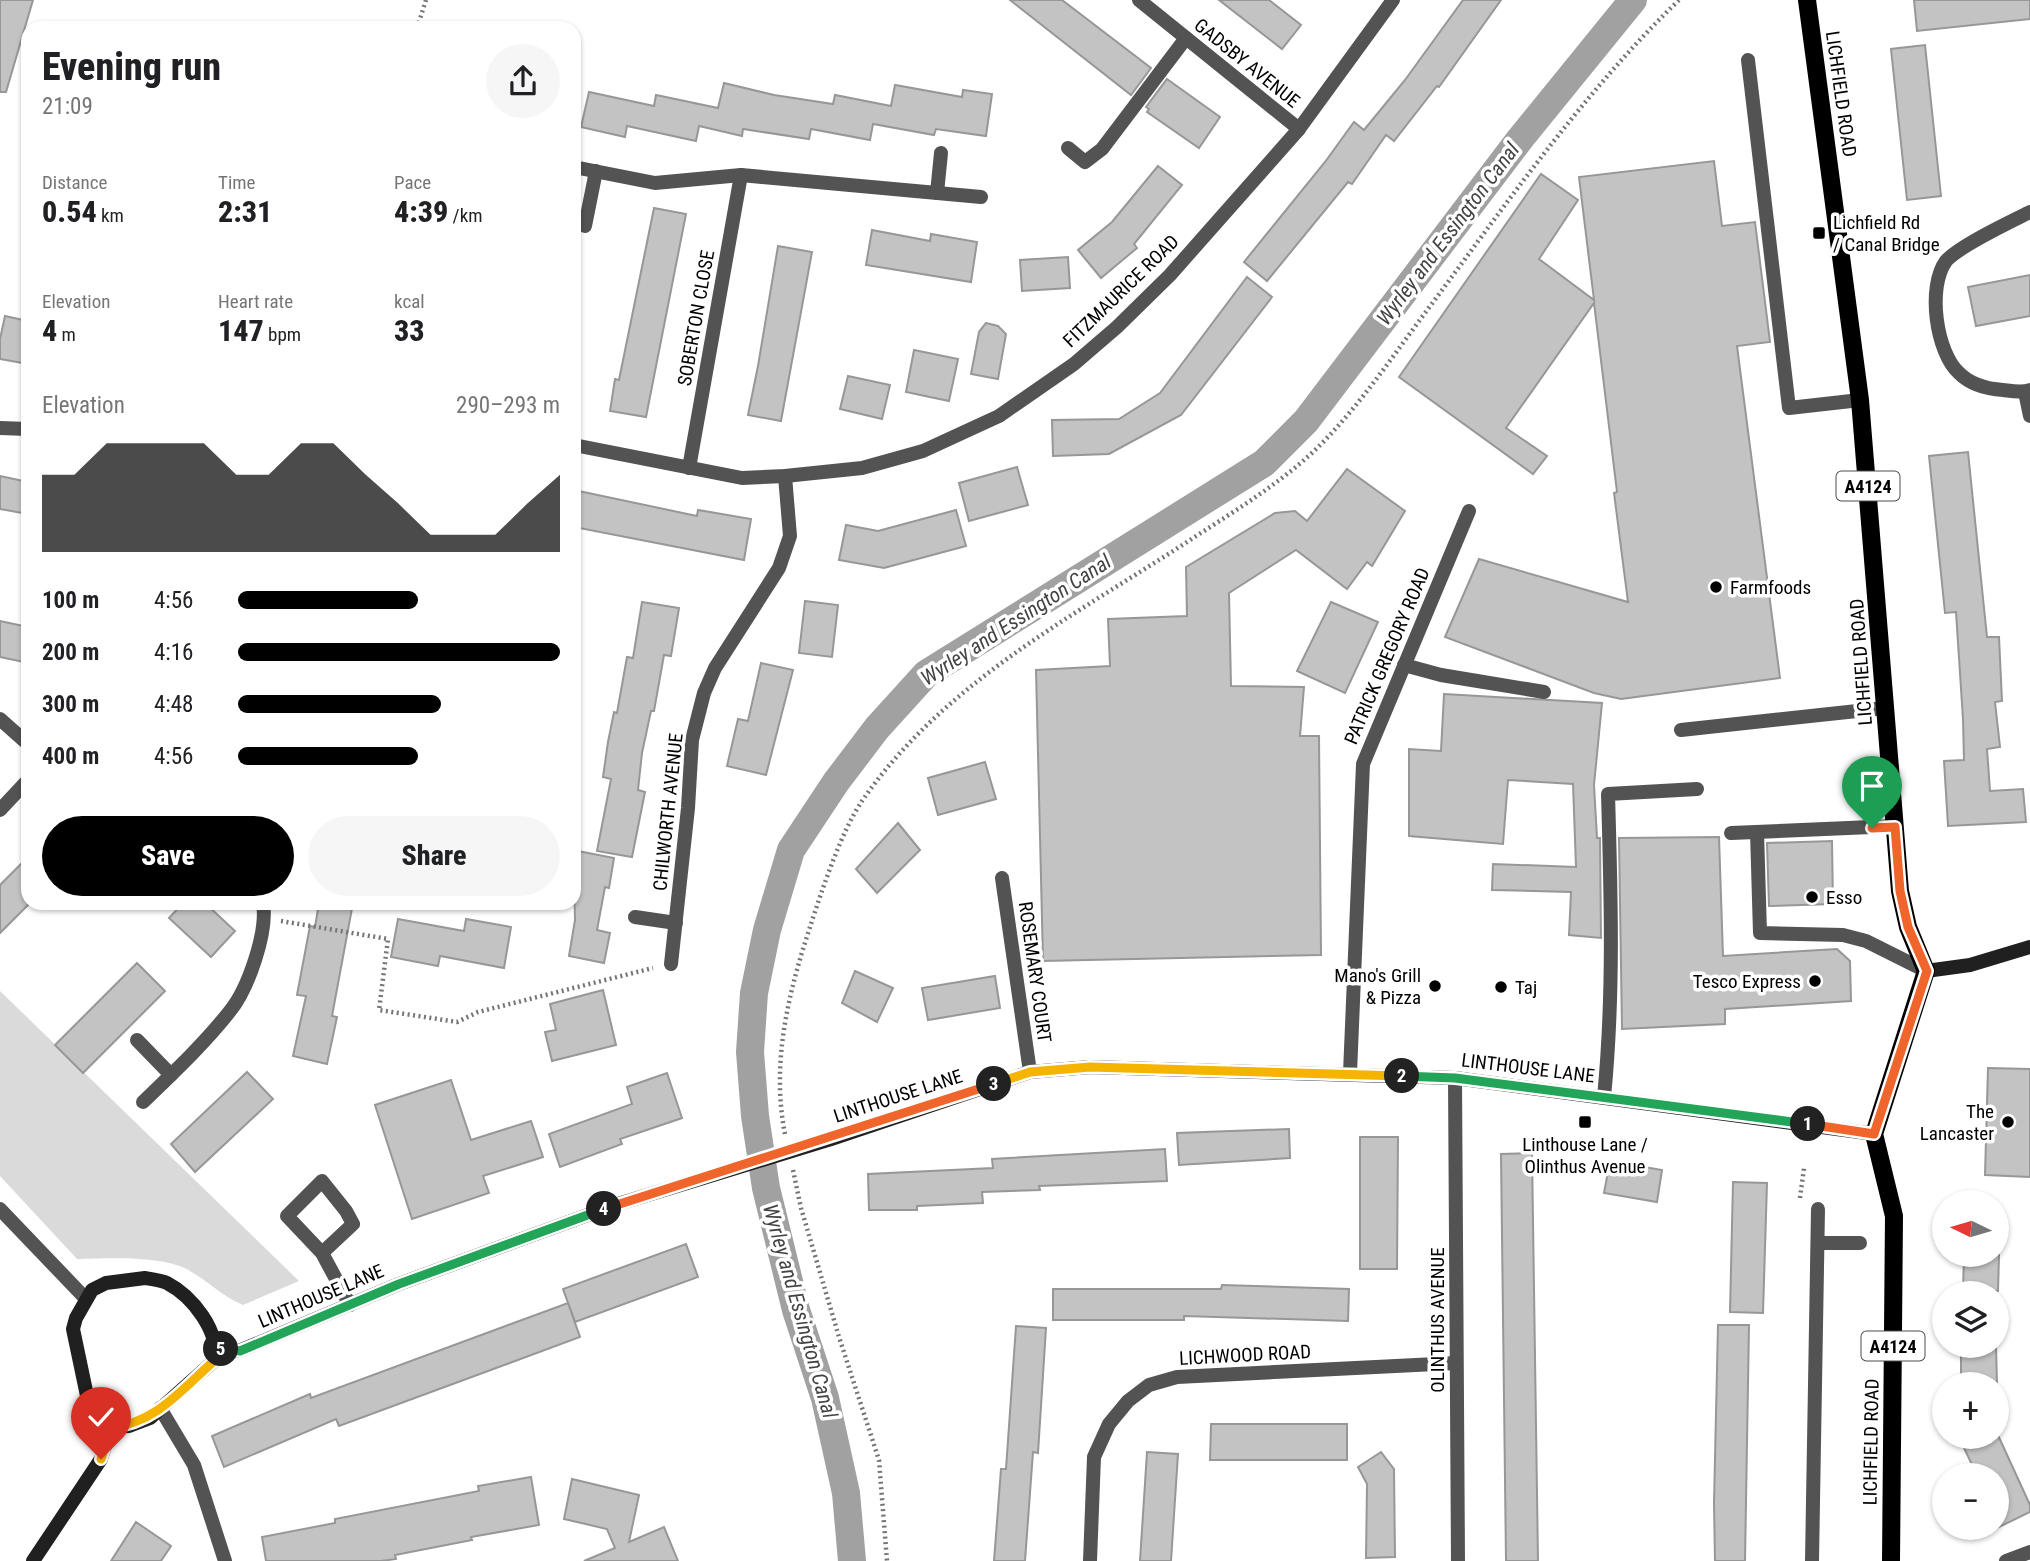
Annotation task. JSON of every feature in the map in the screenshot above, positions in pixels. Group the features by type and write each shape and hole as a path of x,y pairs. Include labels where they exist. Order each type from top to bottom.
{"main road":[{"name":"LICHFIELD ROAD","path":"1807,0 1860,400 1900,891 1908,927 1927,971"},
{"path":"1874,1134 1927,971"},
{"name":"LICHFIELD ROAD","path":"1874,1134 1894,1216 1891,1561"}],"street":[{"name":"GADSBY AVENUE","path":"1139,0 1299,129"},
{"name":"FITZMAURICE ROAD","path":"581,446 742,478 785,476 862,468 923,451 999,416 1074,364 1117,327 1170,275 1299,129 1393,0"},
{"path":"1068,148 1086,162 1102,149 1186,38"},
{"path":"1748,60 1789,408 1860,400"},
{"path":"937,193 941,153"},
{"path":"581,169 655,183 741,176 981,197"},
{"path":"585,226 596,172"},
{"name":"SOBERTON CLOSE","path":"689,468 741,176"},
{"path":"2030,212 1947,260 1937,280 1936,301 1937,321 1945,353 1957,372 1976,385 2027,391 2030,416"},
{"path":"0,428 21,429"},
{"name":"CHILWORTH AVENUE","path":"671,964 688,808 692,740 704,693 715,668 779,568 790,536 785,476"},
{"name":"PATRICK GREGORY ROAD","path":"1350,1073 1363,764 1469,511"},
{"path":"1404,665 1441,675 1544,692"},
{"path":"1681,730 1885,708"},
{"path":"0,719 21,738"},
{"path":"0,810 21,788"},
{"path":"1604,1097 1610,1031 1612,960 1608,794 1697,789"},
{"path":"1731,833 1895,827"},
{"path":"1757,832 1760,933 1843,935 1866,941 1927,971 1970,965 2030,947"},
{"name":"ROSEMARY COURT","path":"1002,878 1030,1072"},
{"path":"143,1102 171,1076 232,1009 254,963 263,911"},
{"name":"CHILWORTH AVENUE","path":"635,917 676,923"},
{"path":"137,1041 171,1076"},
{"name":"LINTHOUSE LANE","path":"217,1348 240,1351 399,1284 615,1205 831,1139 1030,1072 1090,1067 1455,1078 1874,1134"},
{"name":"OLINTHUS AVENUE","path":"1455,1078 1458,1561"},
{"path":"322,1253 353,1224 322,1181 287,1216 322,1253 350,1305"},
{"path":"0,1209 86,1299"},
{"path":"1812,1561 1818,1209"},
{"path":"1818,1243 1860,1243"},
{"path":"145,1278 165,1282 185,1296 203,1319 217,1348 214,1361 150,1418 129,1426 111,1427 98,1422 90,1410 73,1329 86,1299 92,1290 106,1283 145,1278"},
{"name":"LICHWOOD ROAD","path":"1090,1561 1094,1457 1109,1424 1128,1401 1149,1385 1177,1377 1456,1363"},
{"path":"160,1408 194,1465 225,1561"},
{"path":"33,1561 101,1459 111,1427"},
{"path":"2006,1561 2030,1552"}],"path":[{"path":"419,21 426,0"},
{"path":"786,1136 780,1110 779,1056 794,976 825,881 860,803 925,724 989,670 1264,492 1314,451 1373,383 1570,121 1679,0"},
{"path":"263,911 388,939 379,1010 457,1023 478,1012 671,964"},
{"path":"791,1162 801,1208 838,1337 879,1460 887,1561"}],"shaded area":[{"path":"0,991 299,1281 243,1305 190,1271 171,1263 130,1258 77,1259 0,1176"}],"building":[{"path":"0,0 33,0 27,21 21,21 21,41 6,92 0,92"},
{"path":"1010,0 1062,0 1151,68 1131,95"},
{"path":"1219,0 1269,0 1301,25 1282,49"},
{"path":"1463,0 1501,0 1439,87 1437,86 1394,141 1386,135 1352,184 1348,182 1267,281 1244,262 1354,122 1364,130 1405,80"},
{"path":"1914,0 2030,0 2030,19 1917,31"},
{"path":"1925,45 1941,196 1907,200 1891,49"},
{"path":"1167,79 1220,117 1199,148 1147,112 1149,109 1146,107"},
{"path":"724,83 774,95 833,104 835,95 891,106 895,85 962,97 963,90 992,94 986,136 936,129 934,135 873,124 870,140 811,129 809,139 743,129 742,136 699,126 696,141 627,126 625,137 581,127 589,92 654,106 656,95 718,108"},
{"path":"1714,161 1722,226 1755,222 1770,342 1737,346 1780,678 1621,699 1594,693 1445,637 1479,559 1628,602 1594,303 1506,428 1547,456 1533,474 1399,377 1541,174 1578,200 1539,259 1594,300 1579,177"},
{"path":"1158,166 1182,185 1134,244 1137,248 1101,278 1078,250 1112,222"},
{"path":"654,208 686,214 646,417 610,411 615,379 619,380"},
{"path":"872,230 930,241 931,234 977,242 971,282 866,265"},
{"path":"778,246 812,252 781,421 748,415"},
{"path":"1068,257 1070,288 1022,291 1020,260"},
{"path":"2030,275 2030,316 1976,326 1968,287"},
{"path":"1247,277 1272,297 1181,415 1109,454 1053,456 1052,420 1119,419 1160,393"},
{"path":"5,316 21,319 21,363 0,359 0,339"},
{"path":"986,323 998,326 1006,334 998,379 971,374 979,332"},
{"path":"914,350 958,359 949,401 906,392"},
{"path":"848,376 890,385 882,419 840,409"},
{"path":"1968,452 1987,637 1999,637 2002,701 1995,702 2000,747 1987,749 1990,791 2023,789 2026,822 1948,826 1944,761 1964,760 1963,719 1956,612 1945,613 1929,456"},
{"path":"1017,467 1028,505 969,521 959,483"},
{"path":"1347,469 1405,511 1372,566 1367,562 1347,589 1296,550 1229,593 1231,686 1304,687 1300,736 1319,736 1321,955 1043,961 1036,670 1110,666 1108,619 1187,616 1186,567 1275,513 1295,511 1307,521"},
{"path":"0,476 21,480 21,513 0,509"},
{"path":"581,491 697,516 698,510 751,519 744,560 581,528"},
{"path":"956,510 966,546 884,568 839,560 846,525 878,531"},
{"path":"805,601 838,605 832,657 799,653"},
{"path":"642,602 679,608 671,656 664,655 654,711 651,711 642,753 638,790 645,792 632,857 597,851 611,779 603,777 608,742 614,712 617,713 627,657 633,658"},
{"path":"1331,602 1378,622 1345,693 1297,671"},
{"path":"0,621 21,626 21,661 0,657"},
{"path":"761,663 793,670 766,775 727,766 738,719 748,721"},
{"path":"1444,694 1602,703 1594,785 1597,838 1600,838 1601,938 1569,935 1571,892 1492,890 1493,864 1576,867 1573,784 1508,780 1503,844 1409,836 1409,749 1441,751"},
{"path":"985,762 996,799 938,815 928,778"},
{"path":"898,823 920,850 877,893 856,869"},
{"path":"1719,837 1723,956 1837,949 1850,961 1851,1001 1725,1009 1725,1024 1622,1029 1619,838"},
{"path":"1832,841 1833,904 1769,906 1767,843"},
{"path":"581,852 614,858 597,930 610,933 604,963 569,956 575,910 581,910"},
{"path":"21,864 23,910 0,933 0,885"},
{"path":"176,910 212,910 235,931 211,957 169,918"},
{"path":"318,910 352,910 332,1016 337,1017 327,1064 293,1056 306,996 297,995 310,926 315,927"},
{"path":"398,919 464,931 466,919 511,927 504,968 440,956 438,966 391,957"},
{"path":"137,963 165,991 83,1073 55,1045"},
{"path":"855,971 893,988 877,1022 842,1003"},
{"path":"995,976 1000,1008 928,1020 922,988"},
{"path":"603,990 616,1045 552,1061 545,1032 556,1030 550,1004"},
{"name":"The Lancaster","path":"1988,1068 2030,1069 2030,1177 1985,1175"},
{"path":"247,1072 273,1099 195,1172 171,1144"},
{"path":"667,1073 682,1118 620,1139 622,1144 560,1167 549,1134 632,1104 627,1087"},
{"path":"451,1080 471,1140 531,1121 543,1157 483,1176 489,1193 412,1219 375,1105"},
{"path":"1289,1129 1290,1158 1179,1165 1177,1133"},
{"path":"1360,1137 1398,1137 1397,1269 1360,1269"},
{"path":"1165,1149 1167,1181 1039,1186 1040,1190 982,1192 983,1203 917,1206 917,1210 869,1210 868,1174 993,1168 992,1159"},
{"path":"1532,1153 1538,1561 1506,1561 1501,1154"},
{"path":"1610,1161 1662,1170 1657,1202 1604,1193"},
{"path":"1733,1182 1767,1183 1763,1313 1730,1312"},
{"path":"686,1244 698,1277 575,1322 563,1289"},
{"path":"1964,1267 1999,1267 1998,1281 1963,1281"},
{"path":"1222,1285 1349,1289 1348,1321 1184,1316 1184,1320 1053,1320 1053,1289 1221,1289"},
{"path":"568,1303 580,1337 339,1426 336,1419 224,1467 212,1436 310,1394 311,1398"},
{"path":"1718,1325 1749,1325 1745,1561 1715,1561"},
{"path":"1016,1326 1046,1328 1038,1453 1033,1452 1025,1561 994,1561 1001,1469 1006,1469"},
{"path":"1961,1358 1996,1358 1997,1372 1961,1372"},
{"path":"1211,1424 1347,1424 1347,1460 1210,1460"},
{"path":"1964,1449 2004,1449 2030,1505 2030,1512 2009,1522 2009,1463 1971,1463"},
{"path":"1147,1452 1178,1454 1171,1561 1140,1561"},
{"path":"1381,1452 1394,1469 1395,1557 1366,1558 1367,1484 1358,1467"},
{"path":"531,1477 539,1525 471,1537 472,1540 395,1555 396,1559 381,1561 266,1561 262,1537 335,1523 335,1519 479,1491 478,1486"},
{"path":"572,1479 639,1495 629,1542 664,1527 678,1561 584,1561 615,1548 607,1529 564,1519"},
{"path":"136,1522 171,1546 161,1561 111,1561"}],"waterway":[{"name":"Wyrley and Essington Canal","path":"852,1561 846,1493 825,1398 796,1310 766,1188 755,1116 750,1052 754,993 767,930 791,850 836,782 877,728 926,674 1264,463 1306,421 1520,139 1633,0"}],"place":[{"name":"Lichfield Rd / Canal Bridge","path":"1819,233"},
{"name":"Farmfoods","path":"1716,587"},
{"name":"Esso","path":"1812,897"},
{"name":"Tesco Express","path":"1815,981"},
{"name":"Mano's Grill & Pizza","path":"1435,986"},
{"name":"Taj","path":"1501,987"},
{"name":"Linthouse Lane / Olinthus Avenue","path":"1585,1122"},
{"name":"The Lancaster","path":"2008,1122"}],"route":[{"path":"101,1459 111,1427 129,1426 150,1418 214,1361 217,1348 240,1351 399,1284 615,1205 831,1139 1030,1072 1090,1067 1455,1078 1874,1134 1927,971 1908,927 1900,891 1895,827 1872,828"}]}
